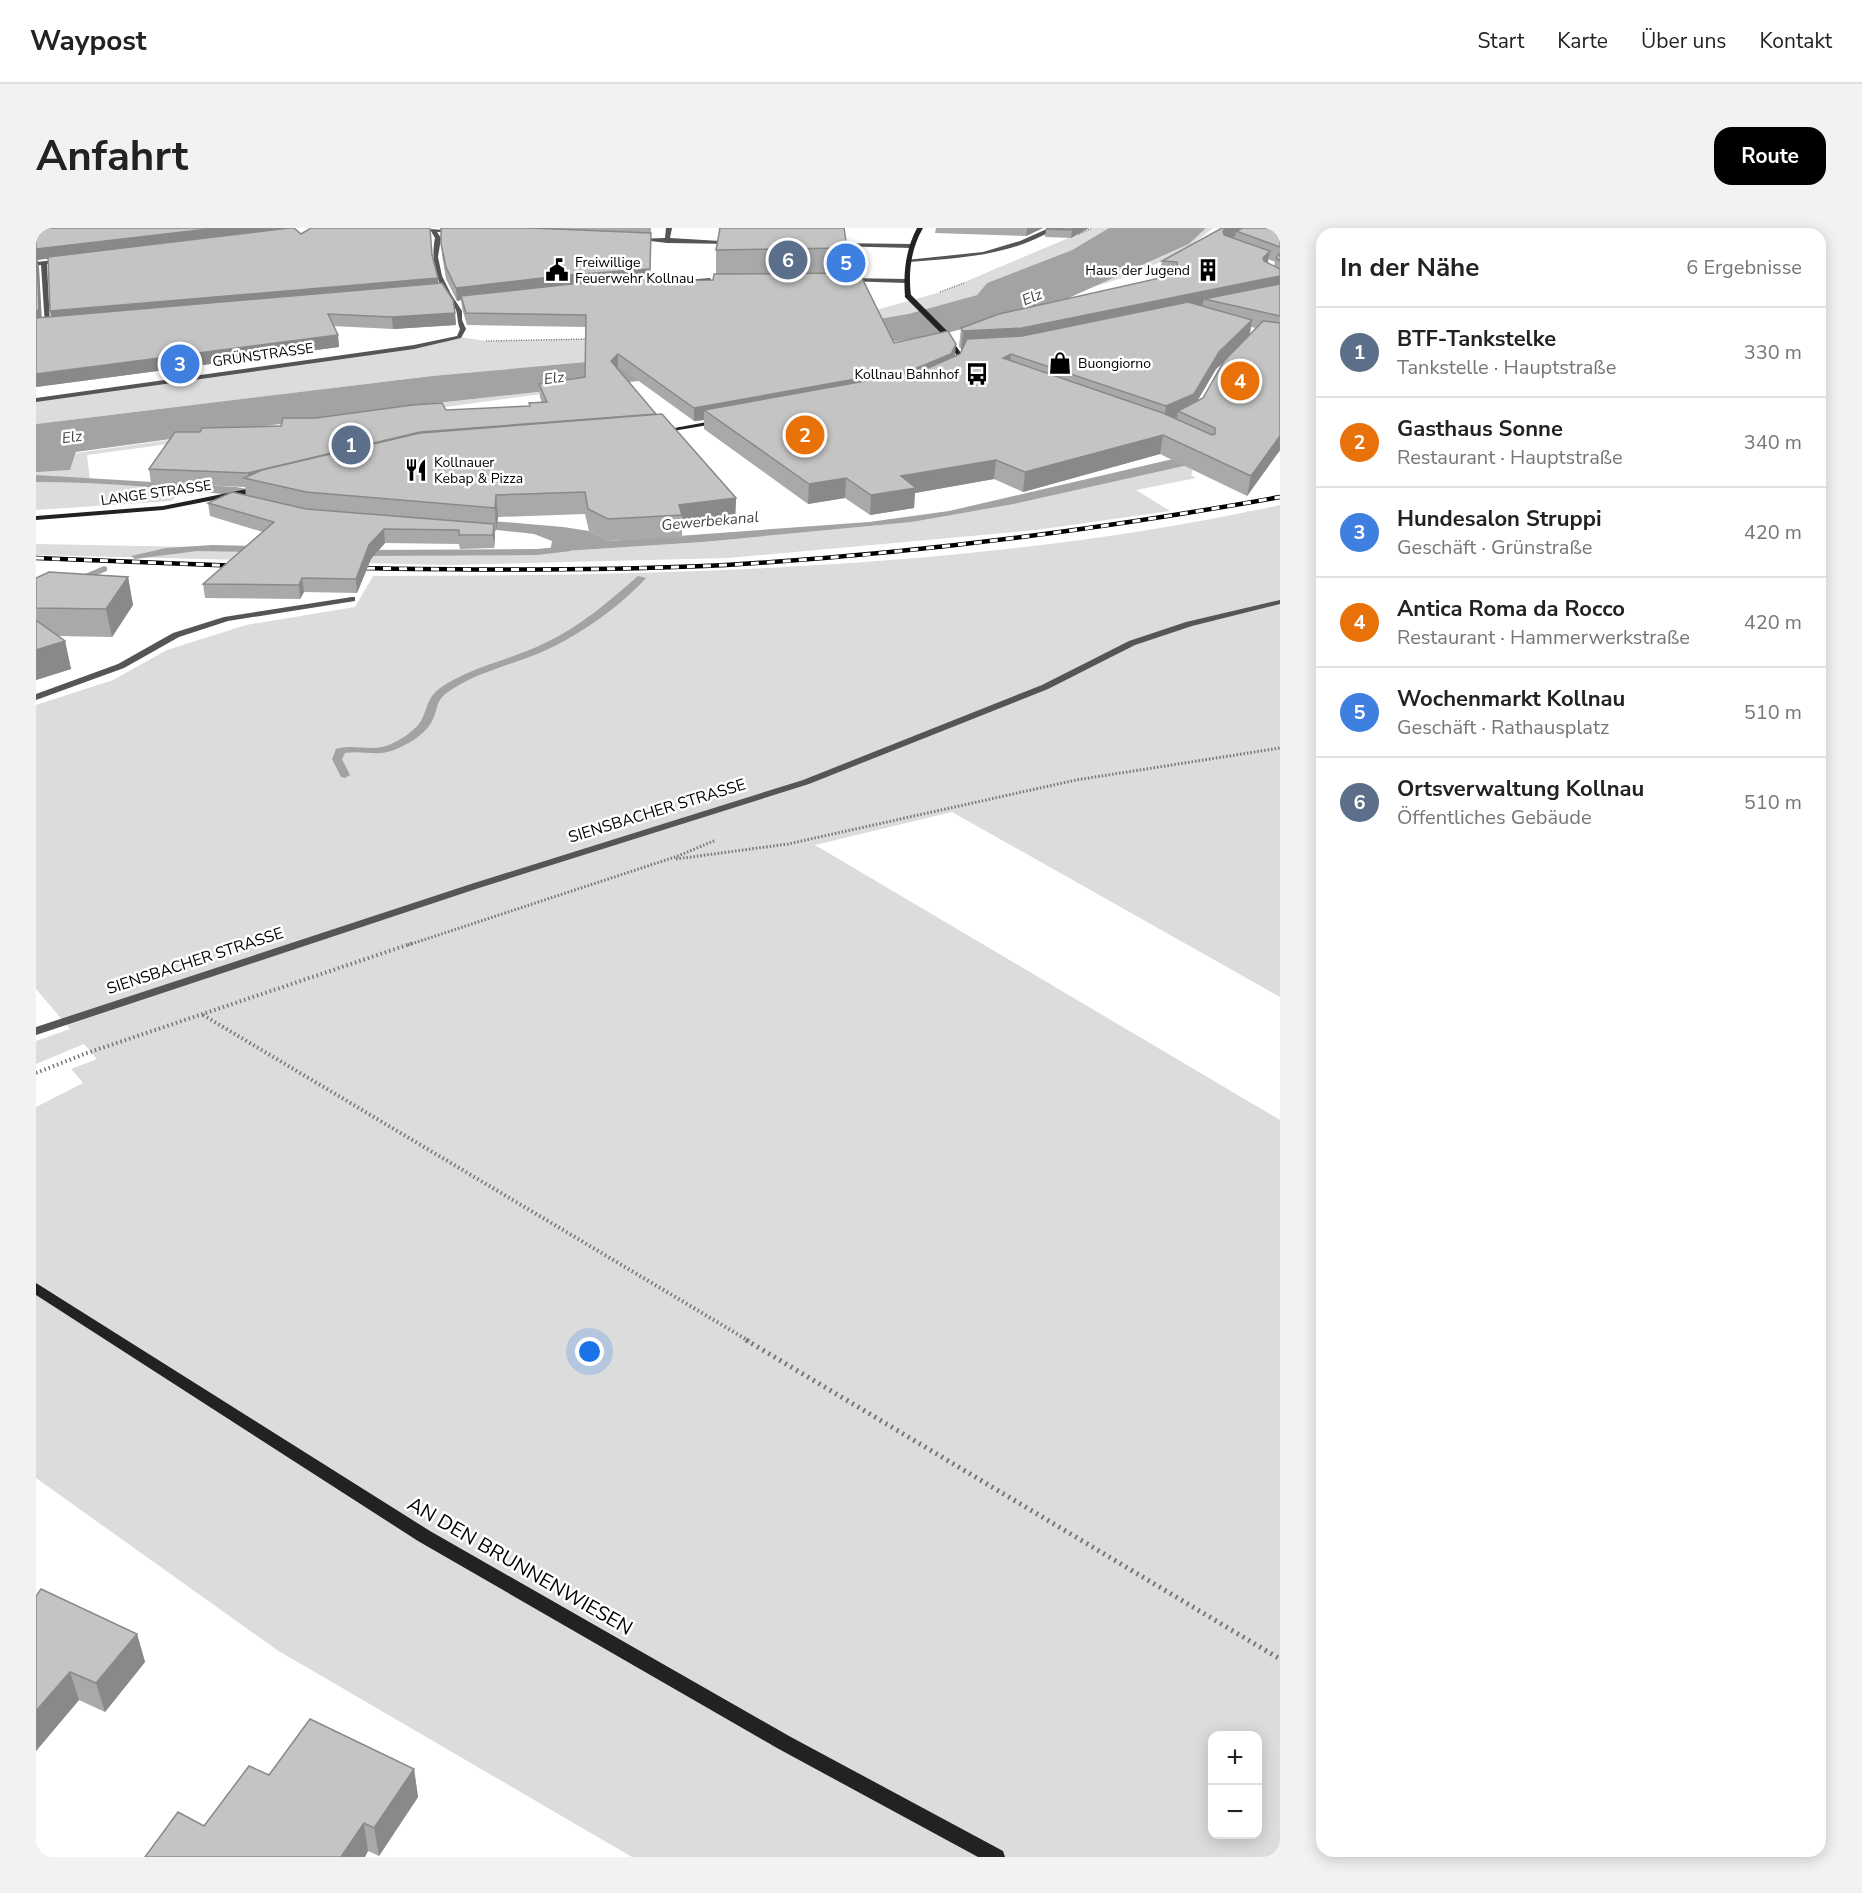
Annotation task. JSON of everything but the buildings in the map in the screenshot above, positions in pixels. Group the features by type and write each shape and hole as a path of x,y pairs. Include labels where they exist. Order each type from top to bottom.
{"street":[{"path":"666,240 669,228"},
{"path":"920,228 909,260 906,280 908,296 947,335 959,353 958,363 949,373"},
{"path":"909,260 983,254 1022,242 1053,228"},
{"path":"411,229 464,232"},
{"name":"GRÜNSTRASSE","path":"36,400 438,343 459,337 463,329 455,305 444,290 433,254 438,238 433,229"},
{"path":"632,239 747,242"},
{"path":"828,244 912,246"},
{"path":"36,264 67,261"},
{"path":"44,264 47,325"},
{"path":"657,282 718,280"},
{"path":"833,280 906,280"},
{"path":"432,291 444,290"},
{"path":"455,305 463,304"},
{"path":"36,326 59,324"},
{"path":"959,353 970,353"},
{"path":"648,432 727,421"},
{"path":"222,498 273,485"},
{"name":"LANGE STRASSE","path":"36,518 163,508 222,498 243,503"},
{"path":"36,697 121,666 176,635 196,628 227,619 352,599"},
{"name":"SIENSBACHER STRASSE","path":"36,1031 475,886 806,782 1045,687 1132,643 1189,624 1280,602"},
{"name":"AN DEN BRUNNENWIESEN","path":"36,1288 424,1536 783,1742 996,1857"}],"path":[{"path":"930,295 970,280"},
{"path":"486,342 594,339"},
{"path":"667,860 788,844 1076,780 1280,748"},
{"path":"203,1015 1280,1659"}],"shaded area":[{"path":"1092,228 1109,228 1072,250 987,283 977,295 908,314 664,355 432,376 36,424 36,400 414,347 459,337 486,341 617,338 876,310 941,292"},
{"path":"1206,228 1213,228 1186,248 1156,264 1093,287 1189,244"},
{"path":"647,380 87,455 90,480 185,489 171,501 36,510 36,471 70,470 76,453 418,405"},
{"path":"1280,443 1280,452 1193,469 1191,475 1196,478 1136,490 1170,511 1036,530 729,558 446,565 36,555 36,544 383,553 550,552 703,542 912,522 1014,504"},
{"path":"1280,505 1280,997 952,812 815,845 1280,1120 1280,1857 632,1857 277,1650 36,1478 36,1107 83,1083 71,1069 97,1059 84,1044 36,1064 36,1041 70,1029 36,989 36,705 113,680 167,650 246,625 355,607 373,576 600,574 714,570 943,556 1057,543 1169,526"}],"water":[{"name":"Elz","path":"1109,228 1206,228 1189,244 1053,305 943,334 647,380 418,405 76,452 70,470 36,472 36,424 432,376 664,355 908,314 977,295 987,283 1072,250"},
{"path":"1280,430 1219,458 1014,504 912,522 703,542 550,552 552,541 534,534 223,494 99,484 36,482 36,475 236,487 378,511 563,527 589,531 609,541 869,522 949,511 1203,452"}],"waterway":[{"name":"Gewerbekanal","path":"135,556 197,548 260,549"},
{"name":"Gewerbekanal","path":"360,553 537,552 568,549"},
{"name":"Gewerbekanal","path":"73,581 104,569"},
{"path":"345,775 337,759 340,751 389,749 414,734 426,722 434,699 443,691 476,673 550,645 605,609 641,578"}],"railway":[{"path":"351,568 585,569 726,565 796,560 1004,539 1142,520 1280,497"},
{"path":"36,558 240,566"}],"place":[{"name":"Ortsverwaltung Kollnau","path":"788,260"},
{"name":"Wochenmarkt Kollnau","path":"846,263"},
{"name":"Freiwillige Feuerwehr Kollnau","path":"557,270"},
{"name":"Haus der Jugend","path":"1208,270"},
{"name":"Buongiorno","path":"1060,363"},
{"name":"Hundesalon Struppi","path":"180,364"},
{"name":"Kollnau Bahnhof","path":"977,374"},
{"name":"Antica Roma da Rocco","path":"1240,381"},
{"name":"Gasthaus Sonne","path":"805,435"},
{"name":"BTF-Tankstelke","path":"351,445"},
{"name":"Kollnauer Kebap & Pizza","path":"416,470"}]}
